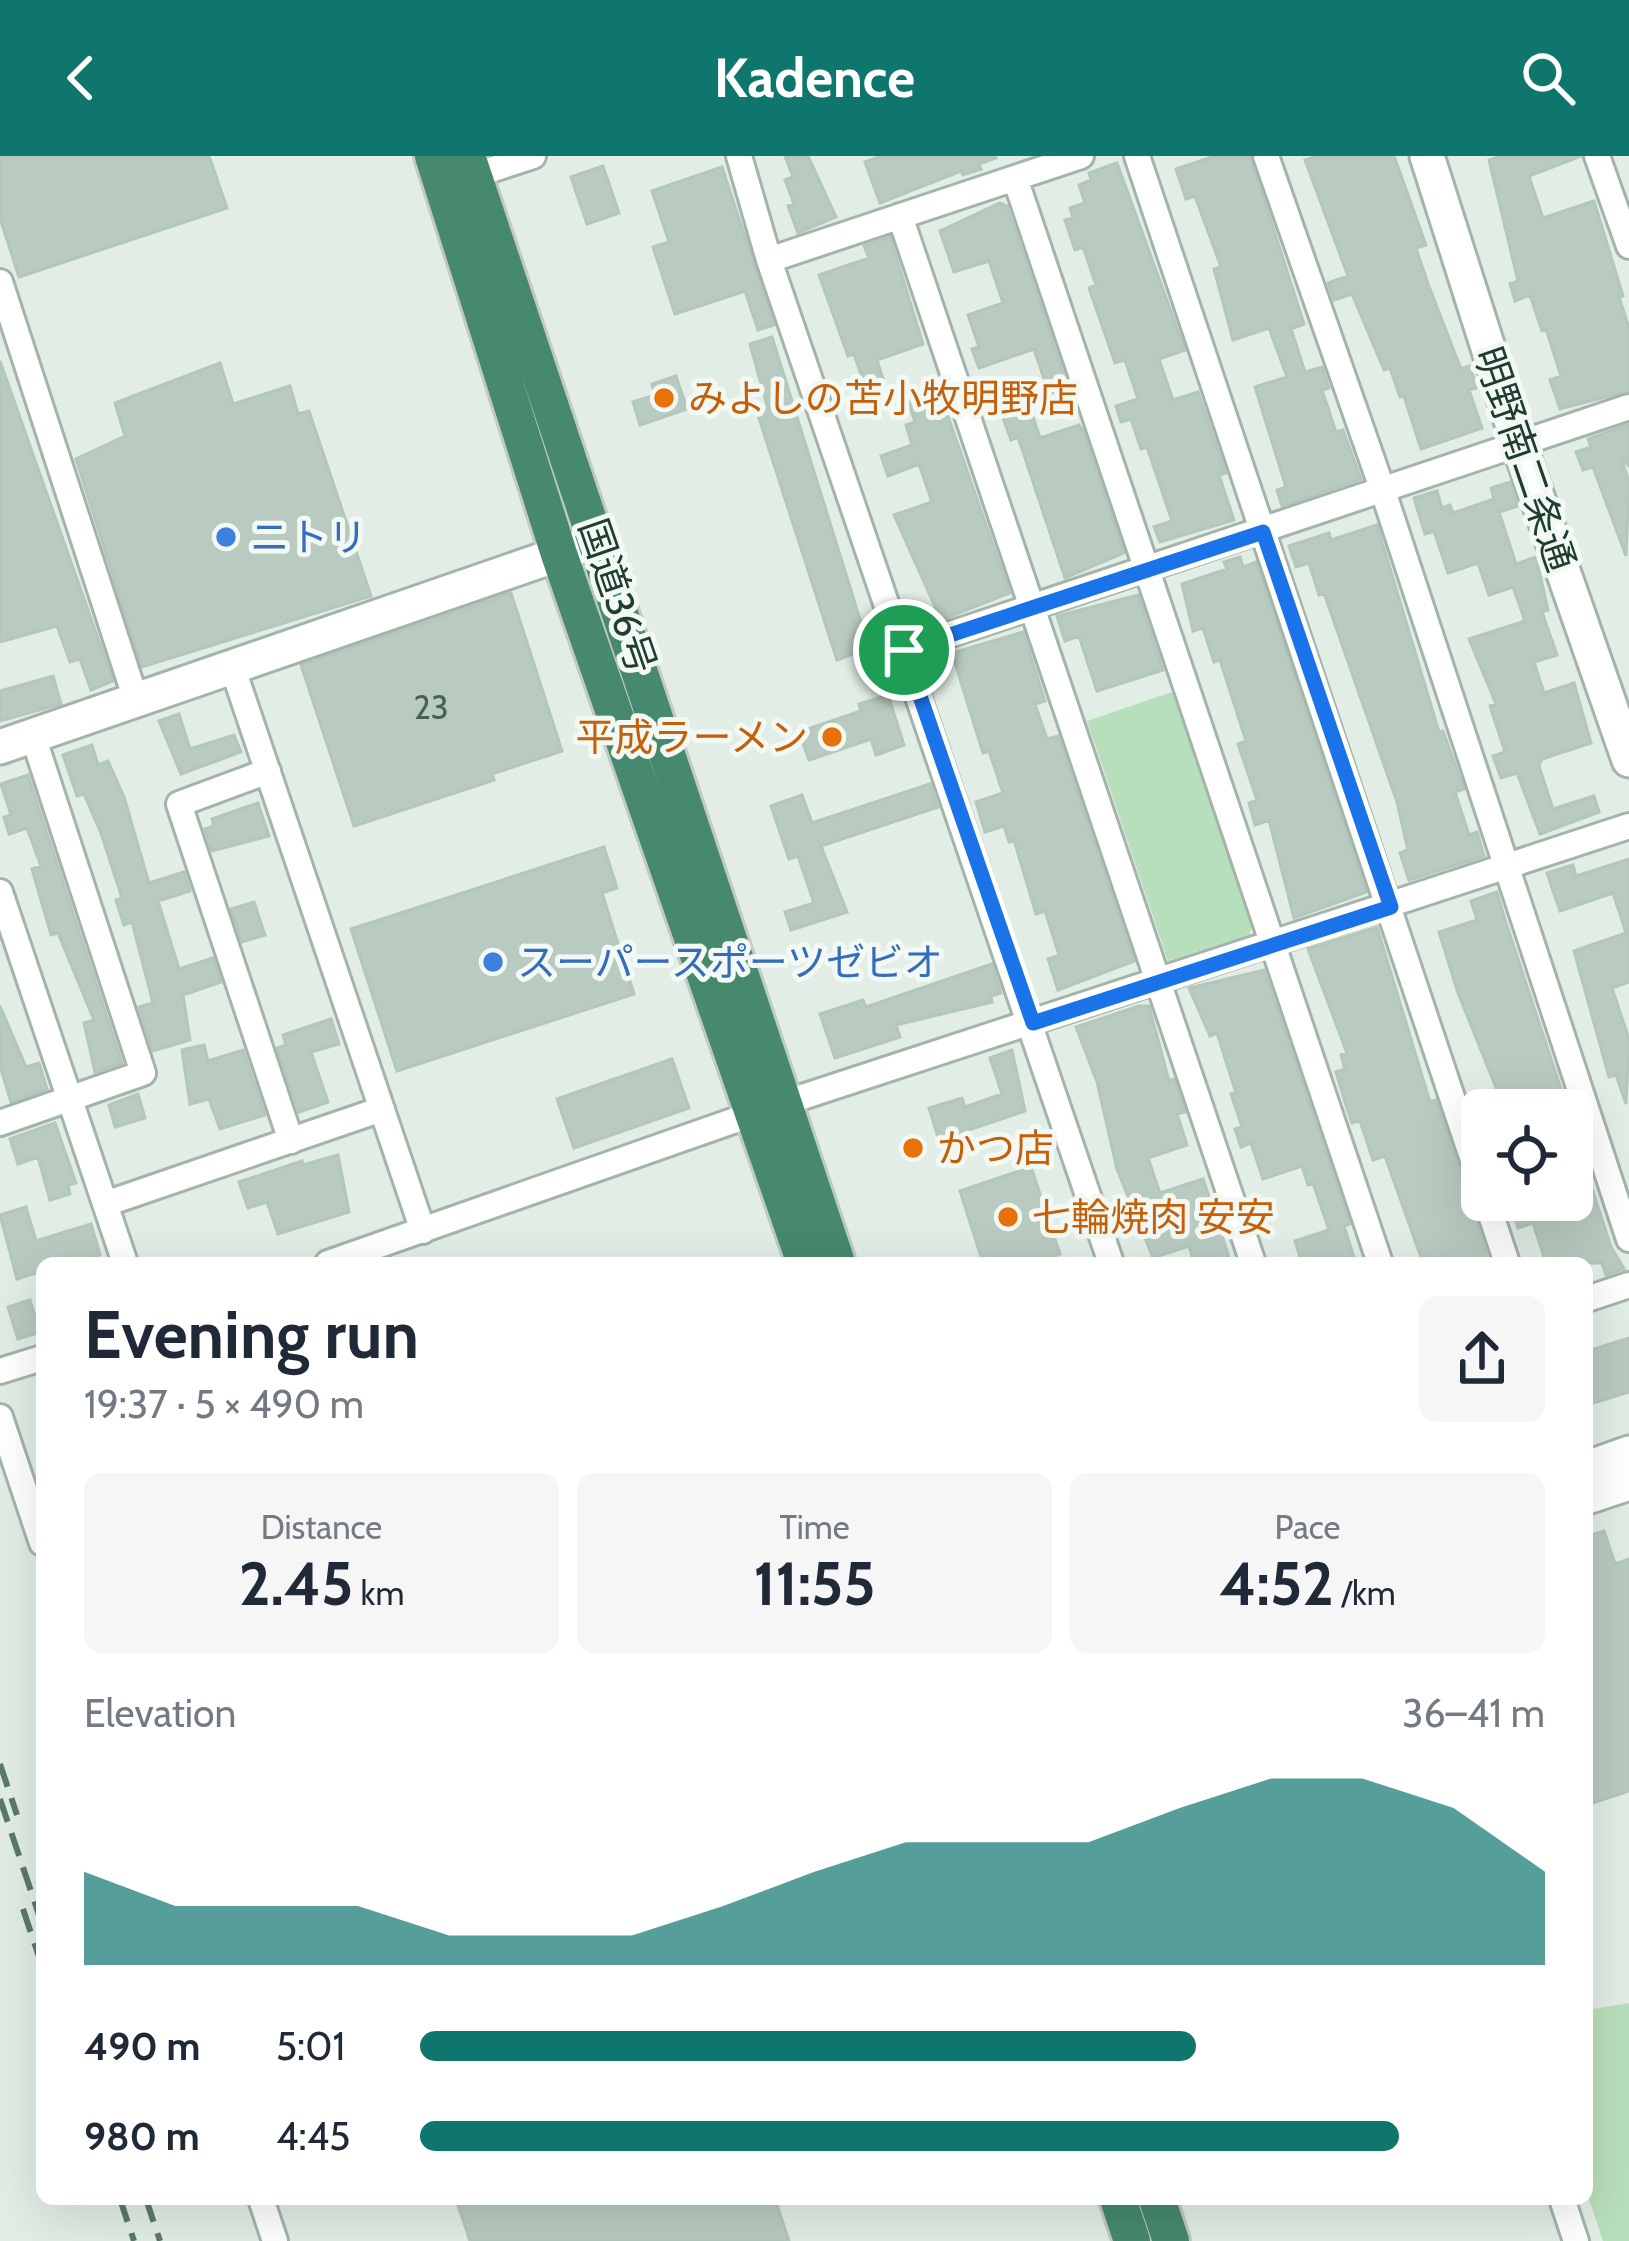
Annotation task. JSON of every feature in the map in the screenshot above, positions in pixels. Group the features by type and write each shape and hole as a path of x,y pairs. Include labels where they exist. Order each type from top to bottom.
{"highway":[{"name":"国道36号","path":"454,168 600,540 769,1111 804,1257"},
{"name":"国道36号","path":"454,168 559,554 769,1111 834,1257"},
{"path":"1120,2205 1132,2241"},
{"path":"1159,2205 1171,2241"}],"street":[{"path":"454,168 533,156"},
{"path":"739,156 769,260 1110,1257"},
{"path":"769,260 1082,156"},
{"path":"1137,156 1461,1122"},
{"path":"1266,156 1383,491 1629,1239"},
{"name":"明野南二条通","path":"1426,156 1519,445 1629,760"},
{"path":"1598,156 1629,246"},
{"path":"1015,178 1378,1257"},
{"path":"900,217 1251,1257"},
{"path":"0,282 136,700"},
{"path":"904,650 1629,407"},
{"path":"0,747 600,540"},
{"path":"232,666 423,1231"},
{"path":"0,1123 143,1073 33,736"},
{"path":"268,771 179,804 291,1141"},
{"path":"346,1257 769,1111 1629,826"},
{"path":"0,892 123,1257"},
{"path":"105,1204 382,1109"},
{"path":"1493,1221 1505,1257"},
{"path":"1593,1297 1629,1285"},
{"path":"0,1372 36,1360"},
{"path":"0,1417 36,1525"},
{"path":"1593,1466 1629,1454"},
{"path":"1593,1495 1629,1483"},
{"path":"263,2205 275,2241"},
{"path":"1564,2205 1576,2241"}],"green space":[{"path":"1172,692 1182,696 1253,924 1249,935 1168,961 1087,721"},
{"path":"1629,2003 1629,2241 1603,2241 1591,2205 1593,2009"}],"building":[{"path":"0,156 209,156 227,208 19,277 0,218"},
{"path":"785,156 808,156 836,217 798,233 788,206 794,204 785,180 793,177"},
{"path":"881,156 996,158 979,164 981,169 963,175 961,171 880,203 865,162"},
{"path":"1215,156 1250,156 1304,324 1291,329 1305,372 1322,367 1329,388 1322,390 1336,432 1343,430 1361,479 1282,506 1277,490 1286,487 1255,387 1287,377 1269,328 1233,340 1214,269 1221,267 1195,196 1186,199 1176,169"},
{"path":"1394,156 1426,245 1416,248 1428,284 1461,369 1470,366 1477,388 1469,390 1482,428 1421,449 1404,396 1400,397 1390,368 1384,370 1352,294 1334,300 1328,283 1348,276 1305,160"},
{"path":"1581,156 1529,176 1543,218 1594,201 1629,328 1629,391 1560,409 1550,380 1561,376 1546,329 1542,331 1530,295 1515,301 1510,284 1518,281 1489,160"},
{"path":"1117,163 1185,350 1159,359 1173,400 1198,392 1226,473 1219,475 1234,520 1160,542 1154,527 1172,521 1147,447 1141,449 1131,419 1121,422 1116,406 1138,399 1125,360 1115,363 1089,288 1096,285 1083,247 1075,250 1065,220 1073,218 1070,208 1085,203 1079,185 1091,180 1089,173"},
{"path":"603,166 619,213 587,224 571,177"},
{"path":"722,167 774,325 758,330 745,291 675,314 653,247 669,242 652,191"},
{"path":"1000,203 1007,206 1068,387 1049,394 1034,349 979,368 972,349 979,347 968,315 1003,303 989,261 954,272 940,231"},
{"path":"890,237 923,344 877,360 883,379 865,386 854,354 848,356 819,275 869,258 864,246"},
{"path":"772,337 869,648 837,660 757,412 768,409 750,344"},
{"path":"0,361 113,681 91,690 80,659 70,662 57,626 0,642"},
{"name":"ニトリ","path":"220,363 233,404 290,386 298,414 309,411 371,596 142,667 76,459 125,436 115,403"},
{"name":"みよしの苫小牧明野店","path":"676,376 687,409 640,425 633,402 655,395 652,384"},
{"path":"937,385 1010,593 941,620 894,515 932,502 919,464 888,476 881,456 912,445 906,425 915,422 906,396"},
{"path":"1030,408 1040,438 1079,425 1083,431 1124,553 1065,578 1018,437 1011,440 1003,418"},
{"path":"1629,424 1629,466 1621,458 1629,481 1626,556 1593,467 1583,470 1576,452 1591,447 1588,439"},
{"path":"1510,482 1518,506 1499,512 1516,564 1536,557 1548,610 1542,612 1557,655 1534,662 1544,693 1574,683 1591,743 1542,759 1539,766 1553,809 1594,796 1599,812 1540,834 1517,773 1501,778 1493,756 1505,752 1490,706 1496,704 1469,639 1525,621 1513,587 1489,595 1478,563 1448,573 1434,531 1425,534 1414,498 1437,491 1442,508 1450,505 1453,513 1494,499 1491,488"},
{"path":"1377,525 1439,732 1443,731 1464,789 1455,792 1469,835 1477,832 1484,856 1409,880 1400,853 1408,850 1397,802 1324,593 1319,595 1309,563 1296,567 1289,546 1329,533 1331,540"},
{"path":"1240,557 1243,567 1256,562 1366,892 1294,918 1269,820 1255,825 1249,803 1257,800 1238,744 1246,741 1220,660 1214,662 1203,628 1193,631 1182,584 1227,569 1224,562"},
{"path":"511,593 562,751 492,774 494,780 354,826 301,665"},
{"path":"1138,595 1163,670 1097,691 1079,636 1065,641 1057,616"},
{"path":"1023,632 1045,701 1035,704 1047,739 1058,736 1134,961 1058,990 1048,959 1059,955 1045,911 1036,914 1014,840 1009,842 1004,826 985,832 976,802 1003,793 989,751 983,753 952,653"},
{"path":"53,676 61,704 0,721 0,691"},
{"path":"888,695 904,745 876,755 871,739 809,760 799,732 861,711 859,704"},
{"path":"179,714 190,749 234,735 241,752 181,774 159,721"},
{"path":"92,745 98,765 108,761 124,797 149,883 184,872 190,891 158,901 179,969 213,958 221,982 183,995 190,1040 153,1051 139,1007 153,1003 132,922 124,925 116,900 122,898 101,833 84,794 77,796 63,755"},
{"path":"28,775 122,1063 95,1072 84,1023 94,1020 58,933 51,935 32,869 41,866 27,828 9,834 4,817 11,815 1,784"},
{"path":"930,784 938,807 821,846 847,912 791,930 785,912 814,903 798,856 789,859 771,806 802,795 812,823"},
{"path":"258,803 269,836 212,851 205,829 214,826 212,819"},
{"name":"スーパースポーツゼビオ","path":"604,847 617,888 602,893 634,994 397,1071 351,929"},
{"path":"1629,859 1629,982 1612,988 1629,1039 1626,1104 1616,1075 1609,1077 1574,951 1626,933 1613,893 1560,911 1547,873 1573,865 1576,876"},
{"path":"1497,892 1561,1089 1497,1089 1439,932 1477,920 1471,901"},
{"path":"254,902 265,935 242,942 231,909"},
{"path":"1377,927 1430,1102 1436,1100 1461,1176 1461,1221 1476,1221 1487,1257 1421,1257 1385,1156 1373,1160 1360,1121 1352,1123 1336,1072 1345,1069 1341,1055 1347,1053 1308,949"},
{"path":"992,964 1001,993 991,996 992,1002 896,1025 900,1037 835,1058 820,1014 863,1000 866,1007"},
{"path":"1264,970 1350,1224 1344,1226 1354,1257 1300,1257 1295,1241 1329,1230 1313,1183 1308,1185 1302,1166 1263,1179 1251,1143 1241,1147 1235,1129 1242,1127 1231,1094 1236,1093 1217,1033 1210,1036 1189,988"},
{"path":"0,1006 26,1067 39,1063 47,1089 11,1102 0,1066"},
{"path":"1149,1006 1169,1081 1174,1079 1185,1112 1177,1114 1187,1145 1148,1158 1160,1193 1203,1179 1229,1257 1192,1257 1189,1246 1153,1257 1117,1169 1097,1082 1076,1027"},
{"path":"331,1019 339,1044 311,1052 328,1102 299,1112 277,1048 286,1045 283,1035"},
{"path":"204,1045 208,1061 243,1050 265,1115 220,1129 209,1099 190,1104 182,1050"},
{"path":"1012,1050 1025,1111 939,1140 929,1108 962,1098 965,1107 1002,1094 990,1058"},
{"path":"672,1059 689,1108 574,1148 557,1099"},
{"path":"138,1094 145,1118 115,1127 109,1105"},
{"path":"55,1123 76,1183 68,1185 70,1194 50,1200 38,1157 18,1164 10,1139"},
{"path":"338,1155 349,1212 278,1234 267,1202 248,1208 239,1182 302,1161 303,1165"},
{"name":"七輪焼肉 安安","path":"1031,1167 1060,1254 981,1257 960,1191"},
{"path":"1593,1192 1611,1247 1624,1269 1606,1275 1602,1263 1593,1263 1593,1257 1544,1257 1533,1223 1518,1228 1516,1221 1593,1221"},
{"path":"26,1207 36,1241 91,1224 100,1255 36,1257 36,1273 17,1279 0,1215"},
{"path":"30,1300 36,1333 18,1339 8,1307"},
{"path":"1629,1338 1629,1392 1593,1403 1593,1349"},
{"path":"1604,1531 1615,1564 1629,1559 1629,1791 1593,1803 1593,1534"},
{"path":"458,2205 777,2205 789,2241 470,2241"}],"railway":[{"path":"0,1764 17,1815"},
{"path":"0,1799 36,1906"},
{"path":"23,1909 36,1948"},
{"path":"122,2205 134,2241"},
{"path":"148,2205 160,2241"}],"place":[{"name":"みよしの苫小牧明野店","path":"664,398"},
{"name":"ニトリ","path":"226,537"},
{"name":"平成ラーメン","path":"832,737"},
{"name":"スーパースポーツゼビオ","path":"493,962"},
{"name":"かつ店","path":"913,1148"},
{"name":"七輪焼肉 安安","path":"1008,1217"}],"route":[{"path":"1263,532 1391,907 1033,1023 904,650 1263,532"}]}
